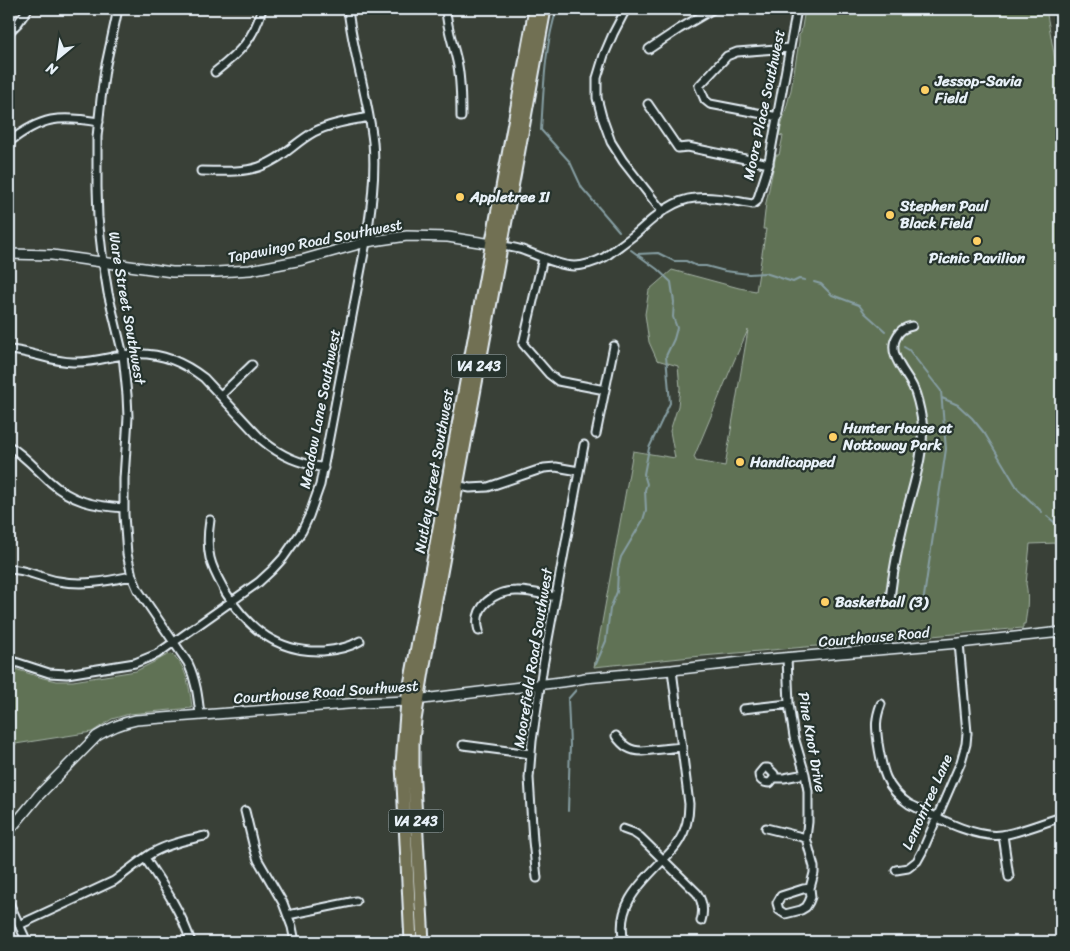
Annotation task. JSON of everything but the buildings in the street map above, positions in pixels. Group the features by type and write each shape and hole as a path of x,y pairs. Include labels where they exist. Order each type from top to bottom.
{"main road":[{"name":"Nutley Street Southwest","path":"497,245 535,9"},
{"name":"Nutley Street Southwest","path":"411,942 402,764 497,245 545,9"},
{"name":"Nutley Street Southwest","path":"413,700 413,766 423,942"}],"street":[{"path":"9,32 28,9"},
{"name":"Ware Street Southwest","path":"118,9 105,70 97,138 97,187 103,262 108,293 123,355 127,395 128,417 124,459 124,508 127,554 132,576 144,601 188,663 197,691 200,715"},
{"path":"215,72 241,50 255,28 262,9"},
{"name":"Meadow Lane Southwest","path":"9,660 49,673 67,674 135,663 158,654 259,582 293,545 306,524 316,501 324,468 366,242 374,186 373,143 348,9"},
{"path":"446,9 450,37 458,64 461,117"},
{"path":"626,9 604,55 597,78 597,98 611,142 662,212"},
{"path":"649,49 713,9"},
{"name":"Moore Place Southwest","path":"753,204 757,201 769,164 797,9"},
{"path":"778,116 710,104 705,100 699,86 727,56 737,52 790,48"},
{"path":"648,104 678,148 688,147 769,164"},
{"path":"201,172 238,171 260,167 282,156 303,139 322,128 369,117"},
{"path":"9,142 32,126 50,120 72,119 99,122"},
{"name":"Tapawingo Road Southwest","path":"9,254 52,255 172,272 229,272 276,266 366,242 406,236 435,236 524,250 562,265 580,266 596,262 678,202 704,197 753,204"},
{"path":"542,258 523,344 549,374 558,381 605,390"},
{"path":"890,600 897,552 918,467 922,440 921,417 916,395 894,352 894,342 898,335 904,329 912,326"},
{"path":"596,434 614,346"},
{"path":"9,350 27,352 56,361 85,362 143,353 155,354 174,360 204,378 271,448 294,460 324,468"},
{"path":"221,395 252,365"},
{"name":"Moorefield Road Southwest","path":"537,878 529,778 531,754 540,684 584,445"},
{"path":"9,446 20,453 51,483 69,496 102,507 124,508"},
{"path":"452,485 470,488 488,487 552,466 579,471"},
{"path":"210,520 208,544 211,563 216,576 232,602 259,632 289,648 313,651 337,650 360,641"},
{"path":"9,569 22,570 47,579 71,583 99,582 132,576"},
{"path":"479,631 477,620 481,609 491,598 499,594 522,591 556,597"},
{"name":"Courthouse Road","path":"689,668 1061,632"},
{"name":"Lemontree Lane","path":"896,870 908,868 917,861 962,762 967,732 959,643"},
{"name":"Pine Knot Drive","path":"787,658 789,704 795,744 805,774 809,805 806,838 814,873 809,902 801,910 787,914 779,910 777,903 781,896 810,888"},
{"name":"Courthouse Road Southwest","path":"9,831 52,782 97,736 125,722 413,700 585,678 689,668"},
{"path":"624,942 623,922 627,904 637,887 679,842 689,814 672,670"},
{"path":"743,709 789,704"},
{"path":"881,704 876,716 881,762 890,787 908,804 972,832 993,836 1061,817"},
{"path":"616,736 624,746 636,751 682,747"},
{"path":"463,745 531,754"},
{"path":"774,778 805,774"},
{"path":"245,811 258,860 280,897 288,915 295,942"},
{"path":"766,828 806,838"},
{"path":"623,830 640,837 700,897 703,909 701,921"},
{"path":"1002,835 1009,877"},
{"path":"19,925 114,881 145,858 163,848 204,836"},
{"path":"145,858 177,907 191,942"},
{"path":"288,915 356,901"},
{"path":"9,903 27,942"}],"green space":[{"path":"805,9 1046,9 1061,93 1061,547 1057,543 1030,544 1026,584 1027,609 1023,628 594,667 633,451 675,458 670,431 678,406 680,388 678,366 657,360 649,342 645,314 649,290 672,270 756,291 766,229 763,229 766,203 776,155 779,155 783,136 779,135 791,90 799,35","holes":["748,330 725,466 696,461 694,457"]},
{"path":"172,654 184,672 189,686 192,708 129,714 112,719 92,732 9,745 9,667 56,681 73,681 136,671"}],"waterway":[{"path":"557,9 547,54 541,130 570,162 582,188 619,231"},
{"path":"596,664 606,641 610,609 617,592 618,569 621,557 643,520 646,510 645,490 647,484 644,474 649,448 670,403 666,356 677,328 673,317 674,302 671,282 631,250"},
{"path":"637,254 658,253 674,261 686,261 697,266 749,274 765,273 793,282 799,279 805,280"},
{"path":"814,282 821,284 832,295 859,305 885,331"},
{"path":"904,347 909,350 941,391 946,449 922,610"},
{"path":"942,398 958,405 972,418 985,434 1018,489 1042,512"},
{"path":"1047,516 1061,528"},
{"path":"568,811 570,745 568,699 576,690"}],"place":[{"name":"Jessop-Savia Field","path":"925,90"},
{"name":"Appletree II","path":"460,197"},
{"name":"Stephen Paul Black Field","path":"890,215"},
{"name":"Picnic Pavilion","path":"977,241"},
{"name":"Hunter House at Nottoway Park","path":"833,437"},
{"name":"Handicapped","path":"740,462"},
{"name":"Basketball (3)","path":"825,602"}]}
